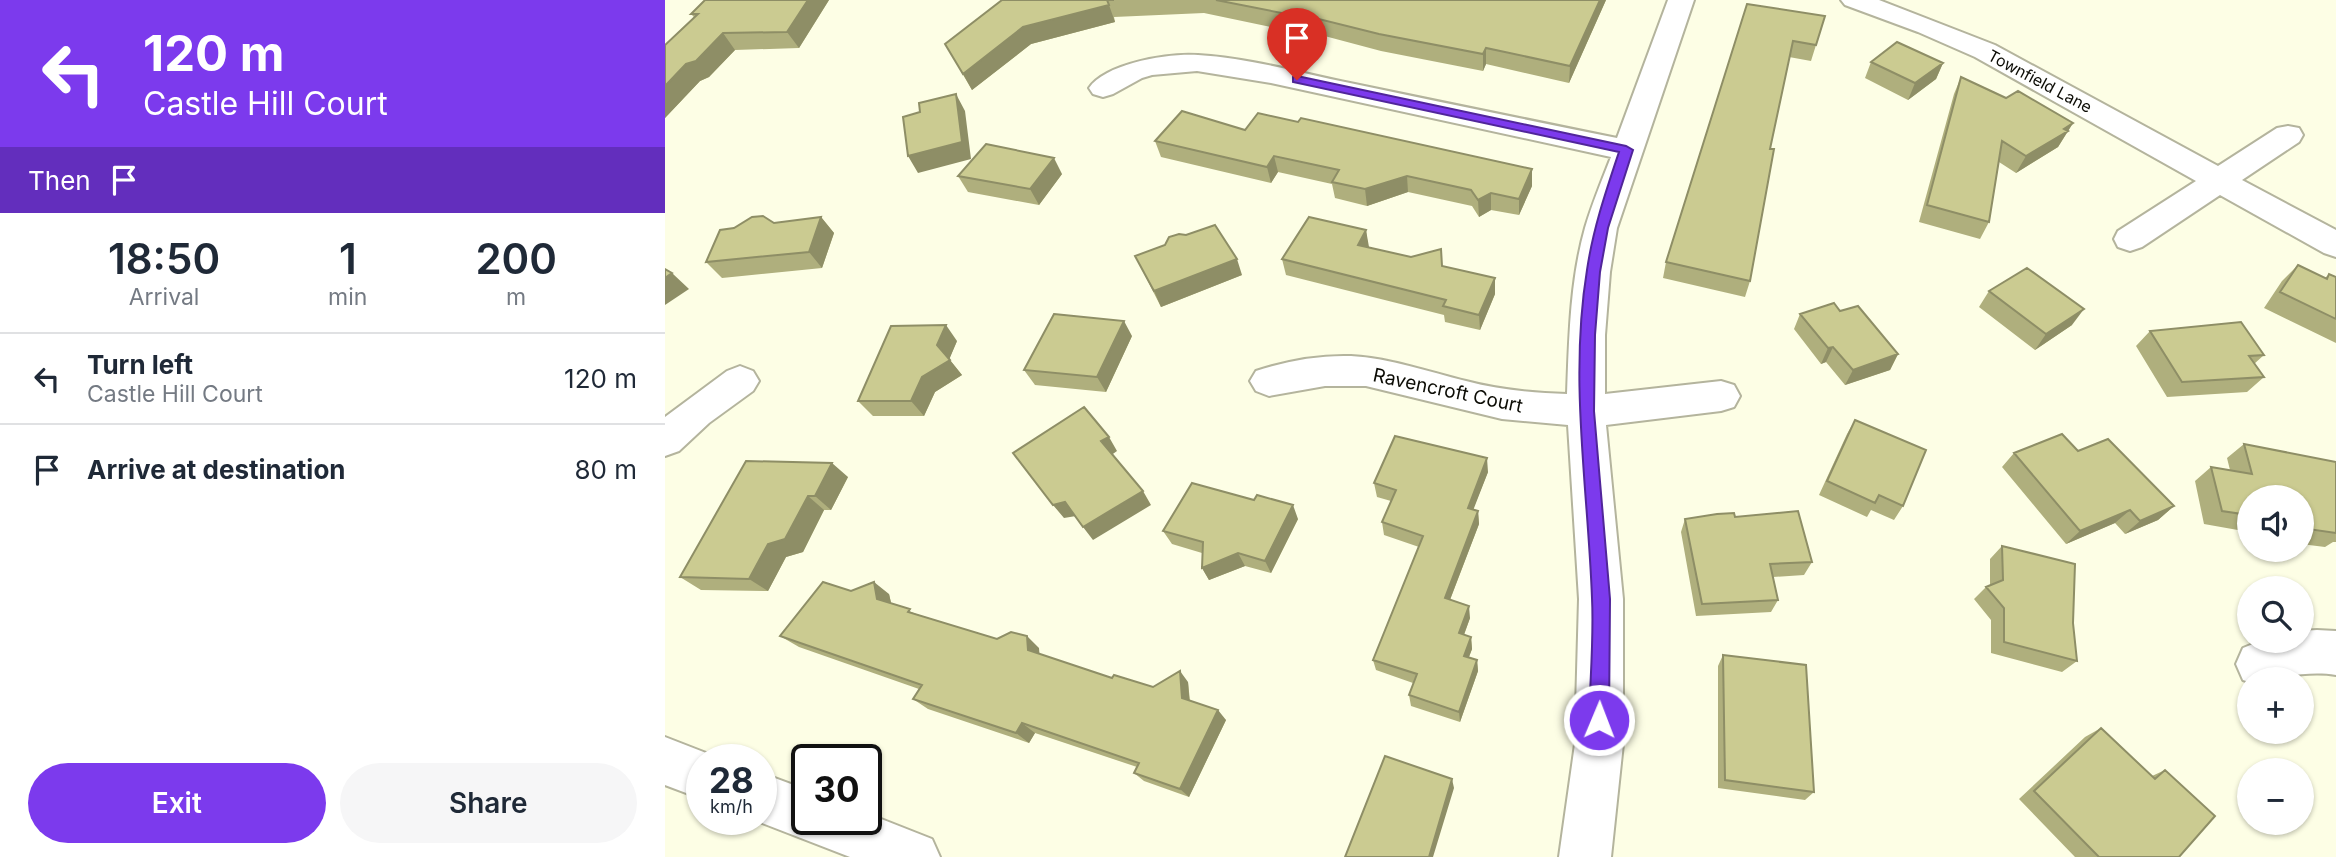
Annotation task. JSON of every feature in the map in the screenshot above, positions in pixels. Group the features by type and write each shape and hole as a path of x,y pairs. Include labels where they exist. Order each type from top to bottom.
{"street":[{"path":"1585,857 1599,744 1601,599 1586,411 1587,335 1593,272 1601,228 1626,150 1681,0"},
{"name":"Townfield Lane","path":"1854,0 1927,26 1985,51 2336,245"},
{"path":"1103,88 1132,72 1152,67 1197,63 1284,77 1626,150"},
{"path":"2130,239 2288,135"},
{"name":"Ravencroft Court","path":"1269,381 1308,372 1340,370 1379,373 1453,395 1519,407 1586,411 1669,405 1721,396"},
{"path":"665,440 696,412 740,381"},
{"path":"2259,664 2279,656 2326,651 2336,653"},
{"path":"665,761 686,769"},
{"path":"840,835 857,847 914,857"}],"building":[{"path":"705,0 808,0 787,32 723,33 696,61 686,64 665,86 665,45 698,14 691,14"},
{"path":"1002,0 1107,0 1109,5 1023,27 963,74 945,44"},
{"path":"1216,0 1600,0 1570,66 1486,48 1483,54 1379,34 1299,14 1297,16"},
{"path":"1747,4 1825,16 1816,45 1793,41 1770,149 1774,149 1750,281 1666,262"},
{"path":"1897,42 1943,63 1915,83 1871,62"},
{"path":"1961,77 2006,98 2018,91 2073,123 2064,129 2068,131 2026,156 2002,141 1989,222 1927,205"},
{"path":"956,94 962,142 908,156 903,117 920,112 919,103"},
{"path":"1182,111 1245,130 1258,113 1298,122 1301,118 1532,169 1519,199 1491,193 1478,200 1471,190 1407,176 1365,189 1332,182 1339,170 1274,156 1267,167 1155,141"},
{"path":"986,144 1054,158 1030,189 958,176"},
{"path":"763,216 774,223 821,217 809,252 706,262 720,230 734,228 752,217"},
{"path":"1309,217 1366,230 1358,245 1411,257 1441,249 1442,266 1495,278 1479,315 1443,306 1446,300 1282,259"},
{"path":"1215,225 1237,259 1154,291 1135,256 1165,245 1169,237 1186,235"},
{"path":"2298,265 2327,279 2329,274 2336,277 2336,319 2280,292"},
{"path":"2027,268 2084,309 2046,334 1989,291"},
{"path":"665,269 672,273 665,278"},
{"path":"1834,303 1840,311 1858,306 1898,354 1853,370 1833,347 1828,348 1800,314"},
{"path":"1054,314 1124,321 1097,377 1024,370"},
{"path":"2241,322 2264,355 2249,356 2264,377 2182,382 2150,331"},
{"path":"946,325 937,345 950,360 922,377 911,401 858,401 891,326"},
{"path":"1084,407 1109,437 1101,441 1143,491 1083,527 1065,502 1053,505 1013,453"},
{"path":"1855,420 1926,450 1903,506 1879,495 1875,503 1827,481"},
{"path":"2062,434 2078,451 2108,439 2174,506 2140,521 2130,510 2080,531 2014,453"},
{"path":"1395,436 1487,458 1468,508 1478,511 1445,598 1469,606 1459,633 1471,637 1464,656 1477,660 1459,712 1409,695 1417,674 1373,660 1423,536 1382,522 1396,490 1374,483"},
{"path":"2244,444 2336,462 2336,533 2314,530 2314,485 2237,485 2237,513 2222,511 2211,467 2252,474"},
{"path":"746,461 832,463 815,496 808,496 785,539 768,544 749,579 680,577"},
{"path":"1192,483 1254,500 1257,495 1293,505 1265,561 1238,553 1202,568 1203,542 1163,531"},
{"path":"1798,511 1812,562 1770,564 1778,600 1702,604 1685,519 1717,514 1734,513 1735,517"},
{"path":"2002,546 2075,564 2073,623 2077,661 2004,642 2004,608 1986,587 2003,580"},
{"path":"823,582 851,591 874,582 877,599 910,609 908,612 997,639 1011,632 1027,636 1028,650 1112,678 1114,675 1153,687 1180,671 1182,698 1218,710 1180,789 1134,773 1139,763 1022,723 1016,733 913,699 922,685 780,636"},
{"path":"1723,655 1806,665 1814,792 1725,780"},
{"path":"2101,728 2155,779 2165,770 2215,816 2179,857 2099,857 2034,791"},
{"path":"1385,756 1452,779 1429,857 1345,857"}],"route":[{"path":"1297,80 1626,150 1601,228 1593,272 1587,335 1586,411 1601,599 1599,720"}]}
